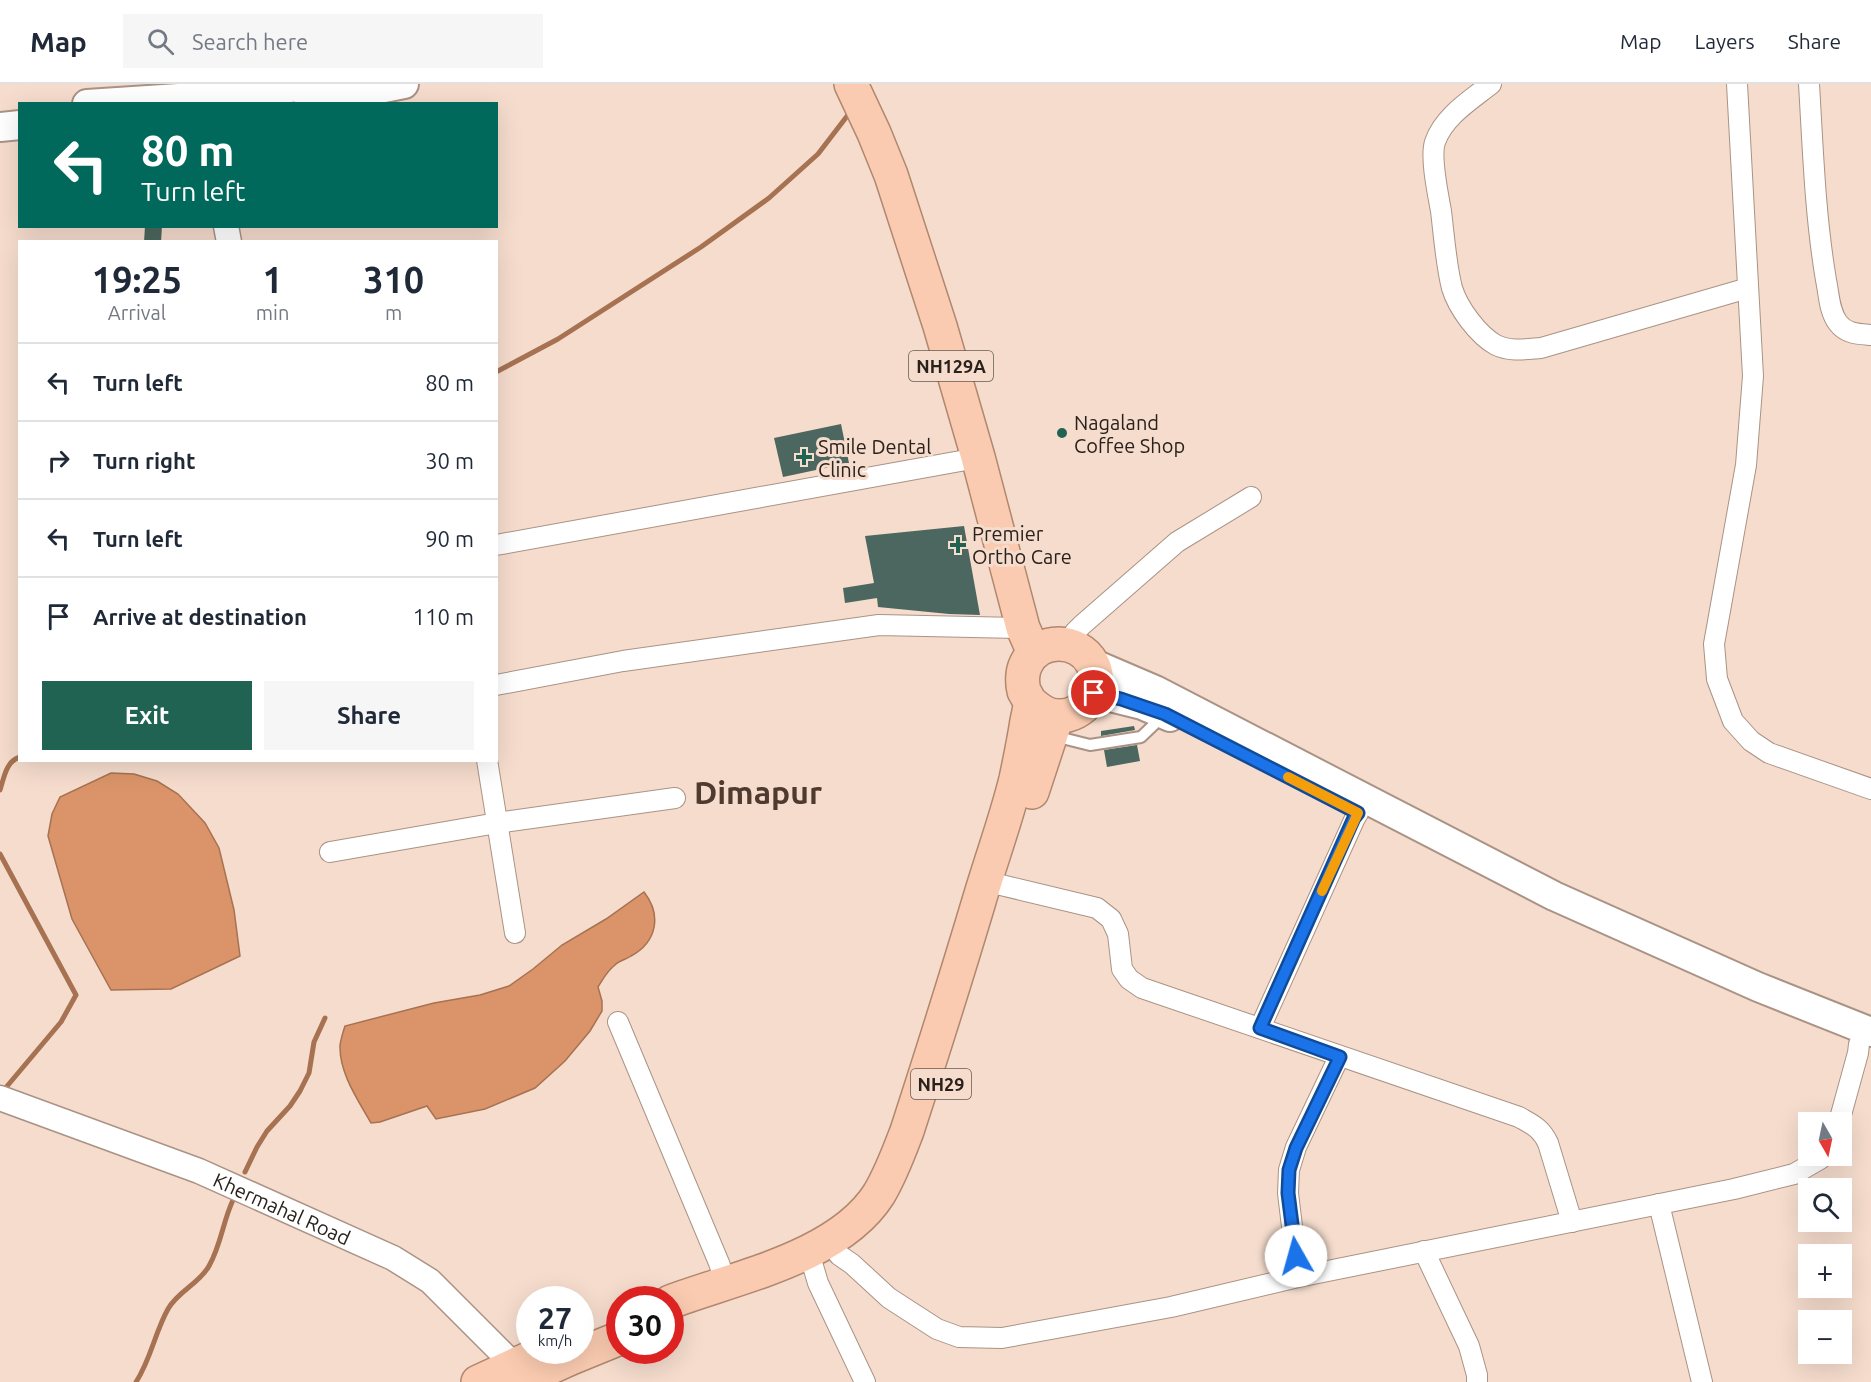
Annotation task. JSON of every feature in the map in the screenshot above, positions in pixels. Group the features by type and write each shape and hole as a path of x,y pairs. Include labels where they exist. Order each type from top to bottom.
{"highway":[{"name":"NH129A","path":"851,84 891,175 940,326 978,457 1060,654"},
{"name":"NH129A","path":"873,84 903,154 961,345 1025,579 1060,654"},
{"name":"NH29","path":"1046,718 1024,690 1023,677 1026,664 1060,654"},
{"path":"1046,718 1072,714 1085,706 1060,654"},
{"name":"NH29","path":"684,1314 826,1260 866,1236 887,1215 899,1196 910,1175 944,1076 1001,885 1046,718"},
{"name":"NH29","path":"684,1298 726,1284 808,1251 841,1232 862,1214 879,1194 907,1131 1008,811 1021,755 1046,718"},
{"path":"478,1382 523,1376 606,1343"},
{"path":"523,1376 535,1364"}],"main road":[{"path":"118,102 330,84"},
{"path":"303,102 404,84"},
{"path":"0,109 18,108"},
{"path":"0,127 18,125"},
{"path":"1060,654 1121,699 1165,714 1607,939 1781,1014 1867,1042"},
{"path":"1060,654 1155,690 1554,897 1758,987 1867,1042"}],"street":[{"path":"1491,84 1443,126 1434,145 1436,178 1452,289 1466,316 1483,335 1498,346 1520,350 1541,348 1748,288"},
{"path":"1737,84 1753,376 1746,465 1714,644 1717,679 1733,721 1750,741 1769,753 1871,789"},
{"path":"1809,84 1820,242 1832,313 1839,325 1849,333 1871,335"},
{"path":"498,545 978,457"},
{"path":"498,685 623,661 879,626 1060,654 1082,625 1177,542 1251,497"},
{"path":"487,762 515,933"},
{"path":"330,852 497,823 675,798"},
{"path":"1260,1028 1358,813"},
{"path":"1001,885 1097,908 1111,919 1118,934 1122,969 1129,979 1142,988 1519,1117 1533,1125 1543,1133 1548,1143 1572,1222"},
{"path":"618,1022 726,1284"},
{"path":"1842,1112 1858,1053 1867,1042"},
{"path":"1298,1277 1288,1193 1289,1170 1296,1148 1340,1057"},
{"name":"Khermahal Road","path":"0,1098 199,1171 393,1258 430,1281 523,1376"},
{"path":"865,1382 818,1283 826,1260 852,1264 889,1298 937,1329 959,1337 1002,1338 1171,1307 1298,1277 1734,1189 1794,1174 1808,1166"},
{"path":"1659,1204 1702,1382"},
{"path":"1424,1251 1469,1346 1477,1382"}],"lane":[{"path":"1046,718 1090,745 1141,737 1165,714"}],"shaded area":[{"path":"111,773 134,774 157,781 178,794 205,823 219,848 234,910 240,956 171,989 111,990 72,919 48,836 52,814 60,797"},
{"path":"644,892 650,901 655,919 651,936 640,950 618,962 607,972 598,987 602,1011 590,1031 565,1061 535,1088 485,1109 436,1119 427,1106 371,1123 350,1086 343,1066 340,1045 345,1026 434,1003 480,995 509,986 562,945 606,919"}],"building":[{"path":"145,228 162,228 161,240 144,240"},
{"path":"841,424 849,463 783,477 774,438"},
{"path":"964,526 980,615 878,607 877,598 845,603 843,588 874,583 865,536"},
{"path":"1134,726 1135,730 1101,736 1101,731"},
{"path":"1137,745 1140,761 1107,767 1104,750"}],"waterway":[{"path":"498,371 558,339 701,247 769,198 818,154 851,111"},
{"path":"0,790 9,766 18,758"},
{"path":"0,854 76,995 61,1022 3,1091"},
{"path":"245,1172 267,1131 290,1106 300,1091 309,1073 314,1042 325,1018"},
{"path":"136,1382 146,1364 168,1309 209,1266 233,1200"}],"slow traffic":[{"path":"1288,777 1358,813 1322,891"}],"place":[{"name":"Nagaland Coffee Shop","path":"1062,433"},
{"name":"Smile Dental Clinic","path":"804,457"},
{"name":"Premier Ortho Care","path":"958,545"}],"district":[{"name":"Dimapur","path":"758,792"}],"route":[{"path":"1094,693 1142,705 1165,714 1358,813 1260,1028 1340,1057 1296,1148 1289,1170 1288,1193 1296,1256"}]}
